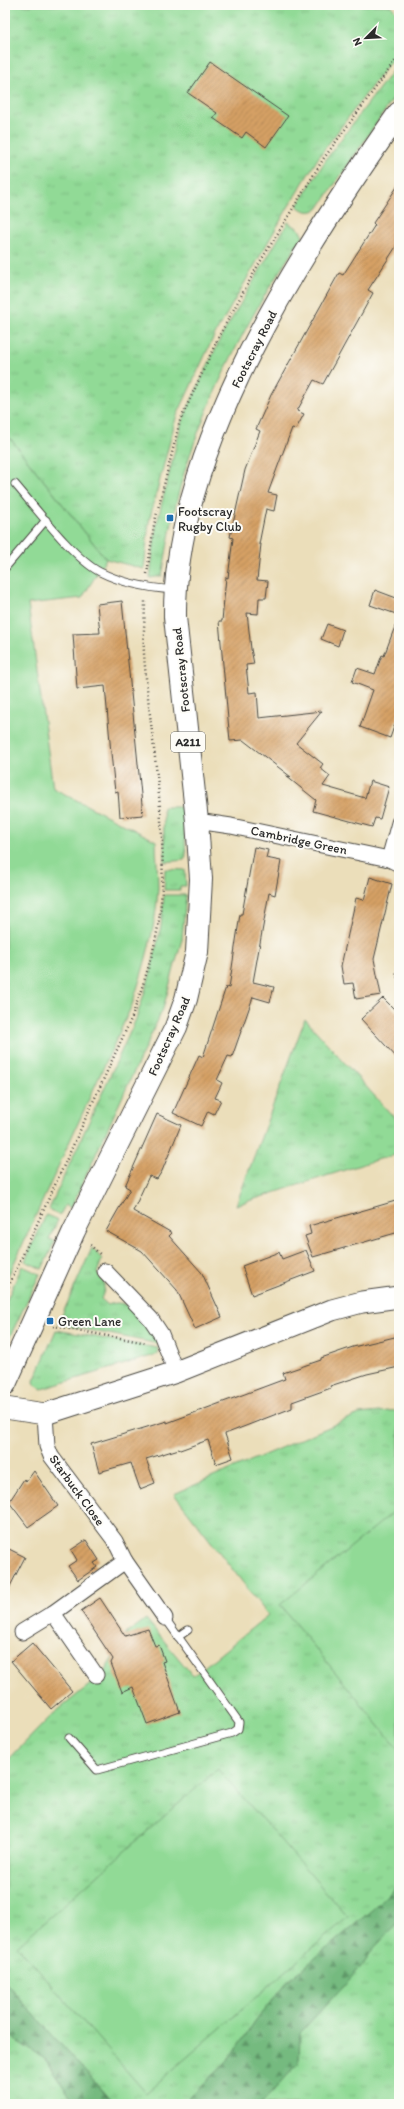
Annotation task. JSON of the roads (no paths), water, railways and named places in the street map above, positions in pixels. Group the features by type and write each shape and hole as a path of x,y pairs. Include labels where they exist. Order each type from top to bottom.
{"main road":[{"name":"Footscray Road","path":"5,1384 74,1231 170,1039 186,999 197,952 200,920 201,879 197,820 175,617 174,590 180,548 191,505 208,450 228,398 266,322 296,269 366,159 399,113"},
{"path":"5,1408 45,1414 176,1372 332,1310 362,1302 399,1296"}],"street":[{"name":"Cambridge Green","path":"197,820 394,861"},
{"path":"394,861 399,823"},
{"path":"105,1271 150,1319 167,1347 176,1372"},
{"name":"Starbuck Close","path":"45,1414 47,1446 51,1456 115,1541 125,1561 165,1618"},
{"path":"22,1632 53,1613 125,1561"},
{"path":"53,1613 96,1675"}],"lane":[{"path":"15,484 71,549 98,571 146,588 174,590"},
{"path":"5,568 46,520"},
{"path":"69,1738 97,1770 232,1733 238,1729 239,1722 165,1618"},
{"path":"178,1637 188,1630"}],"place":[{"name":"Footscray Rugby Club","path":"170,518"},
{"name":"Green Lane","path":"50,1321"}]}
